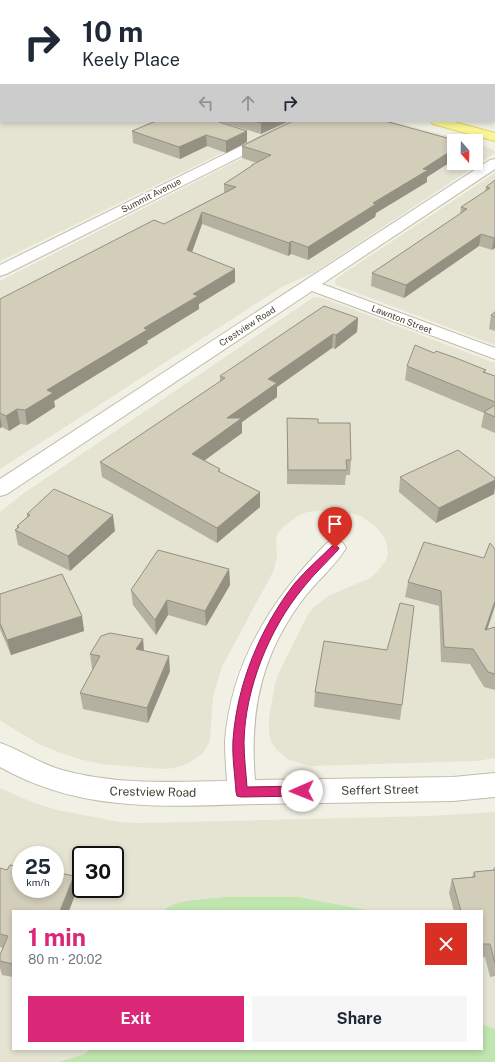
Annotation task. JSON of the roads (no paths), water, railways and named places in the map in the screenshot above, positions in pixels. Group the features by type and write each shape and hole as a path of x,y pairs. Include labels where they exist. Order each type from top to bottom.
{"main road":[{"path":"441,122 495,137"}],"street":[{"name":"Summit Avenue","path":"0,271 300,122"},
{"path":"243,135 262,140"},
{"name":"Crestview Road","path":"0,489 495,163"},
{"name":"Lawnton Street","path":"310,285 495,354"},
{"path":"241,792 239,741 243,703 250,677 261,649 277,619 299,586 335,548"},
{"name":"Crestview Road","path":"0,754 13,762 60,782 86,788 142,794 241,792"},
{"name":"Seffert Street","path":"241,792 453,789 495,785"}]}
